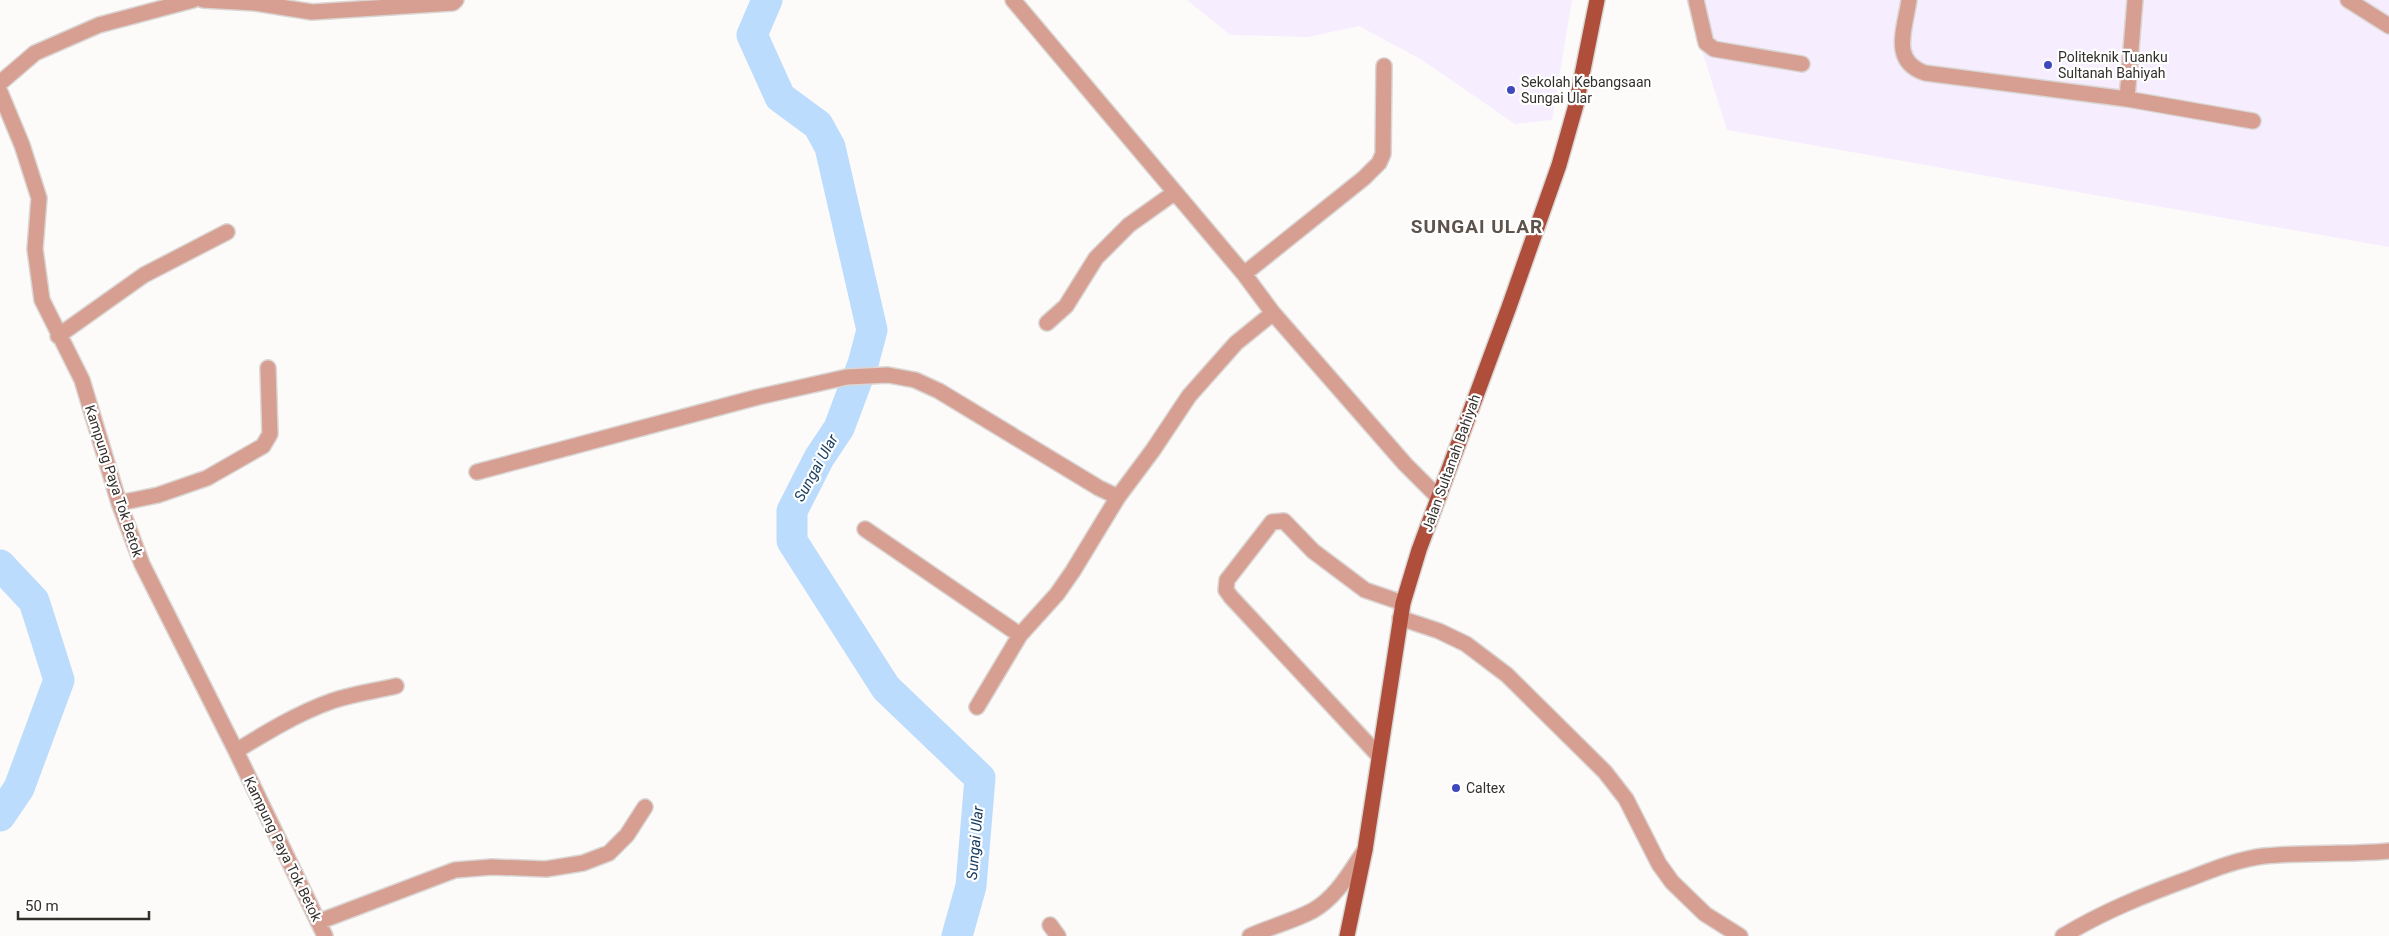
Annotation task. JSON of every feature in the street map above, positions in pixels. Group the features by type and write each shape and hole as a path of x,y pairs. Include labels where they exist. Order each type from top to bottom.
{"main road":[{"name":"Jalan Sultanah Bahiyah","path":"1347,936 1365,850 1401,610 1438,497 1509,307 1559,165 1576,105 1597,0"}],"street":[{"path":"0,83 35,53 99,25 194,0"},
{"path":"203,0 255,4 312,12 453,3 456,0"},
{"path":"1013,0 1244,274 1273,313 1405,464 1438,497"},
{"path":"1696,0 1706,43 1714,49 1802,64"},
{"path":"1909,0 1902,50 1905,60 1913,69 1925,73 2126,99 2253,121"},
{"path":"2126,99 2135,0"},
{"path":"2348,0 2389,26"},
{"path":"1244,274 1364,178 1379,163 1383,154 1384,66"},
{"name":"Kampung Paya Tok Betok","path":"0,92 22,145 39,198 35,249 42,300 58,336 82,380 119,502 142,564 236,751 325,936"},
{"path":"1047,323 1066,306 1096,258 1129,225 1174,193"},
{"path":"58,336 144,275 228,232"},
{"path":"977,706 1020,635 1068,579 1118,497 1153,450 1189,396 1236,343 1273,313"},
{"path":"119,502 158,495 207,478 263,446 270,434 268,368"},
{"path":"477,472 758,397 847,377 888,375 915,380 939,391 1099,488 1118,497"},
{"path":"1379,756 1226,590 1226,580 1272,522 1284,521 1313,551 1365,590 1466,644 1507,675 1605,772 1626,799 1659,864 1672,882 1705,914 1740,936"},
{"path":"866,529 1020,635"},
{"path":"236,751 273,728 304,712 333,701 396,686"},
{"path":"318,922 455,870 492,867 546,869 583,863 609,853 627,835 645,807"},
{"path":"1250,936 1312,911 1339,888 1365,850"},
{"path":"2063,936 2092,918 2156,890 2238,861 2263,856 2351,855 2389,850"}],"shaded area":[{"name":"Sekolah Kebangsaan Sungai Ular","path":"1187,0 1572,0 1552,120 1515,124 1422,60 1359,26 1308,37 1230,35"},
{"name":"Politeknik Tuanku Sultanah Bahiyah","path":"1686,0 2389,0 2389,247 1727,130"}],"waterway":[{"name":"Sungai Ular","path":"767,0 752,35 780,97 818,125 830,147 872,330 863,364 839,428 819,458 792,511 792,541 886,688 980,778 971,886 957,936"},
{"path":"0,565 34,601 59,680 19,788 0,816"}],"place":[{"name":"Politeknik Tuanku Sultanah Bahiyah","path":"2048,65"},
{"name":"Sekolah Kebangsaan Sungai Ular","path":"1511,90"},
{"name":"Caltex","path":"1456,788"}],"district":[{"name":"SUNGAI ULAR","path":"1477,226"}]}
